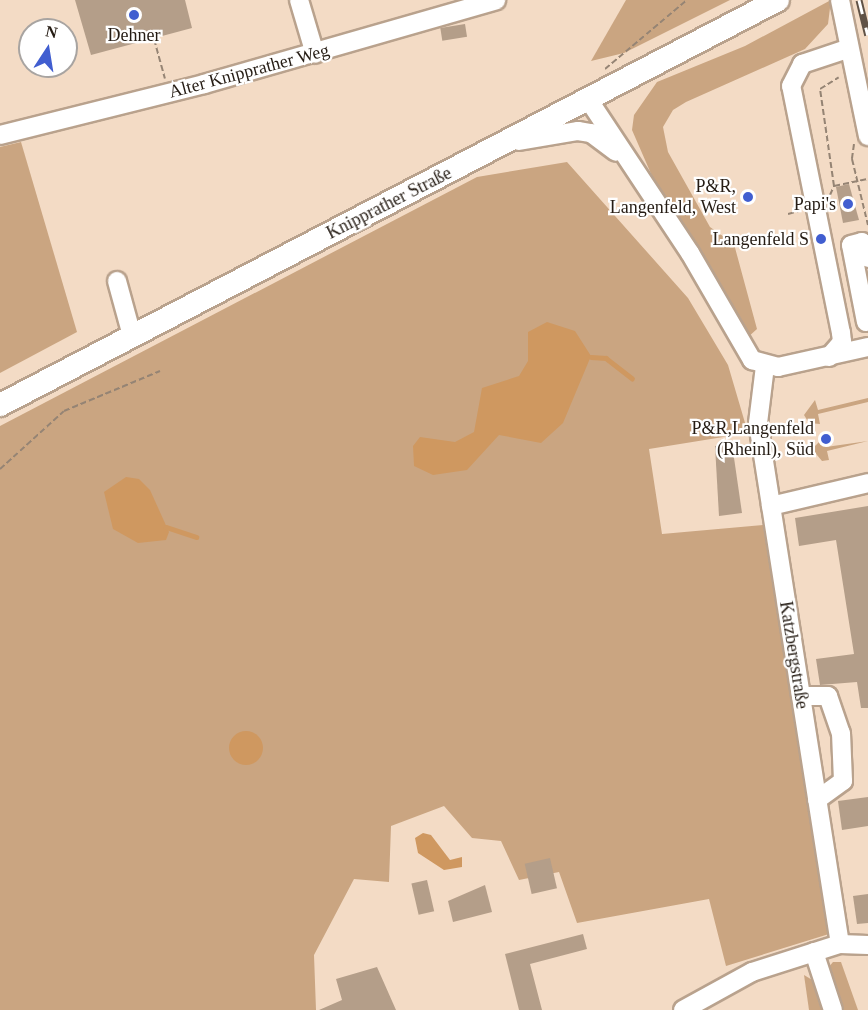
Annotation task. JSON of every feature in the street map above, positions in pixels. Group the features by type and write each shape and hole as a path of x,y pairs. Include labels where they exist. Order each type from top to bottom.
{"main road":[{"name":"Knipprather Straße","path":"0,405 778,0"}],"street":[{"path":"299,0 315,54"},
{"name":"Alter Knipprather Weg","path":"0,135 315,54 496,0"},
{"path":"840,0 847,49 868,136"},
{"path":"842,342 793,96 794,76 815,57 847,49"},
{"path":"588,99 696,263 742,346 765,366 829,357 868,347"},
{"path":"495,147 578,130 591,133 629,162"},
{"path":"829,357 842,342 867,321 851,245 862,242 868,258"},
{"path":"117,281 132,336"},
{"name":"Katzbergstraße","path":"765,366 758,423 840,944"},
{"path":"771,506 868,483"},
{"path":"801,696 828,696 841,733 843,782 817,800"},
{"path":"683,1010 752,972 840,944 868,945"},
{"path":"814,952 833,1010"}],"path":[{"path":"605,69 687,0"},
{"path":"154,39 169,93"},
{"path":"834,78 820,88 834,186 867,179"},
{"path":"821,150 828,148"},
{"path":"857,181 868,225"},
{"path":"0,468 64,411 159,371"}],"shaded area":[{"path":"626,0 730,0 624,53 591,61"},
{"path":"831,0 828,24 805,49 686,102 673,110 663,127 668,152 710,227 734,244 757,329 747,338 652,176 632,130 634,115 657,82 745,46"},
{"path":"21,142 77,332 0,373 0,147"},
{"path":"567,162 688,298 728,365 748,433 649,449 662,534 763,525 829,934 726,966 709,899 577,923 559,872 519,880 501,841 472,838 444,806 391,826 389,882 354,879 314,955 316,1010 0,1010 0,426 477,177"},
{"path":"547,322 575,331 591,356 563,423 541,443 499,435 467,470 433,475 414,466 413,446 420,437 455,442 474,432 482,388 519,376 528,361 528,332"},
{"path":"868,398 868,402 818,414 820,424 809,423 804,415 815,400 818,410"},
{"path":"824,437 826,447 868,441 827,451 829,460 822,461 812,449"},
{"path":"126,477 139,479 150,490 169,532 166,540 138,543 113,529 104,492"},
{"path":"246,731 258,736 263,748 258,760 246,765 234,760 229,748 234,736"},
{"path":"423,833 431,835 450,860 462,857 462,867 444,870 418,853 415,838"},
{"path":"833,962 841,962 858,1010 839,1010 827,969"},
{"path":"804,975 814,981 825,1010 809,1010"}],"building":[{"name":"Dehner","path":"75,0 185,0 192,28 91,55"},
{"path":"465,24 467,37 442,41 440,28"},
{"path":"849,184 859,220 843,223 836,187"},
{"path":"732,444 742,513 719,516 715,446"},
{"path":"868,506 868,708 861,708 857,682 820,685 816,659 854,654 836,540 799,546 795,518"},
{"path":"868,797 868,826 842,830 838,801"},
{"path":"550,858 557,888 532,894 525,864"},
{"path":"427,880 434,911 419,915 411,884"},
{"path":"485,885 492,912 453,922 448,901"},
{"path":"868,894 868,923 857,924 853,896"},
{"path":"583,934 587,949 530,964 542,1010 519,1010 505,954"},
{"path":"377,967 396,1010 319,1010 342,1000 336,979"}],"waterway":[{"path":"591,357 606,358 632,378"},
{"path":"166,527 196,537"}],"railway":[{"path":"859,0 868,35"}],"place":[{"name":"Dehner","path":"134,15"},
{"name":"P&R, Langenfeld, West","path":"748,197"},
{"name":"Papi's","path":"848,204"},
{"name":"Langenfeld S","path":"821,239"},
{"name":"P&R,Langenfeld (Rheinl), Süd","path":"826,439"}]}
